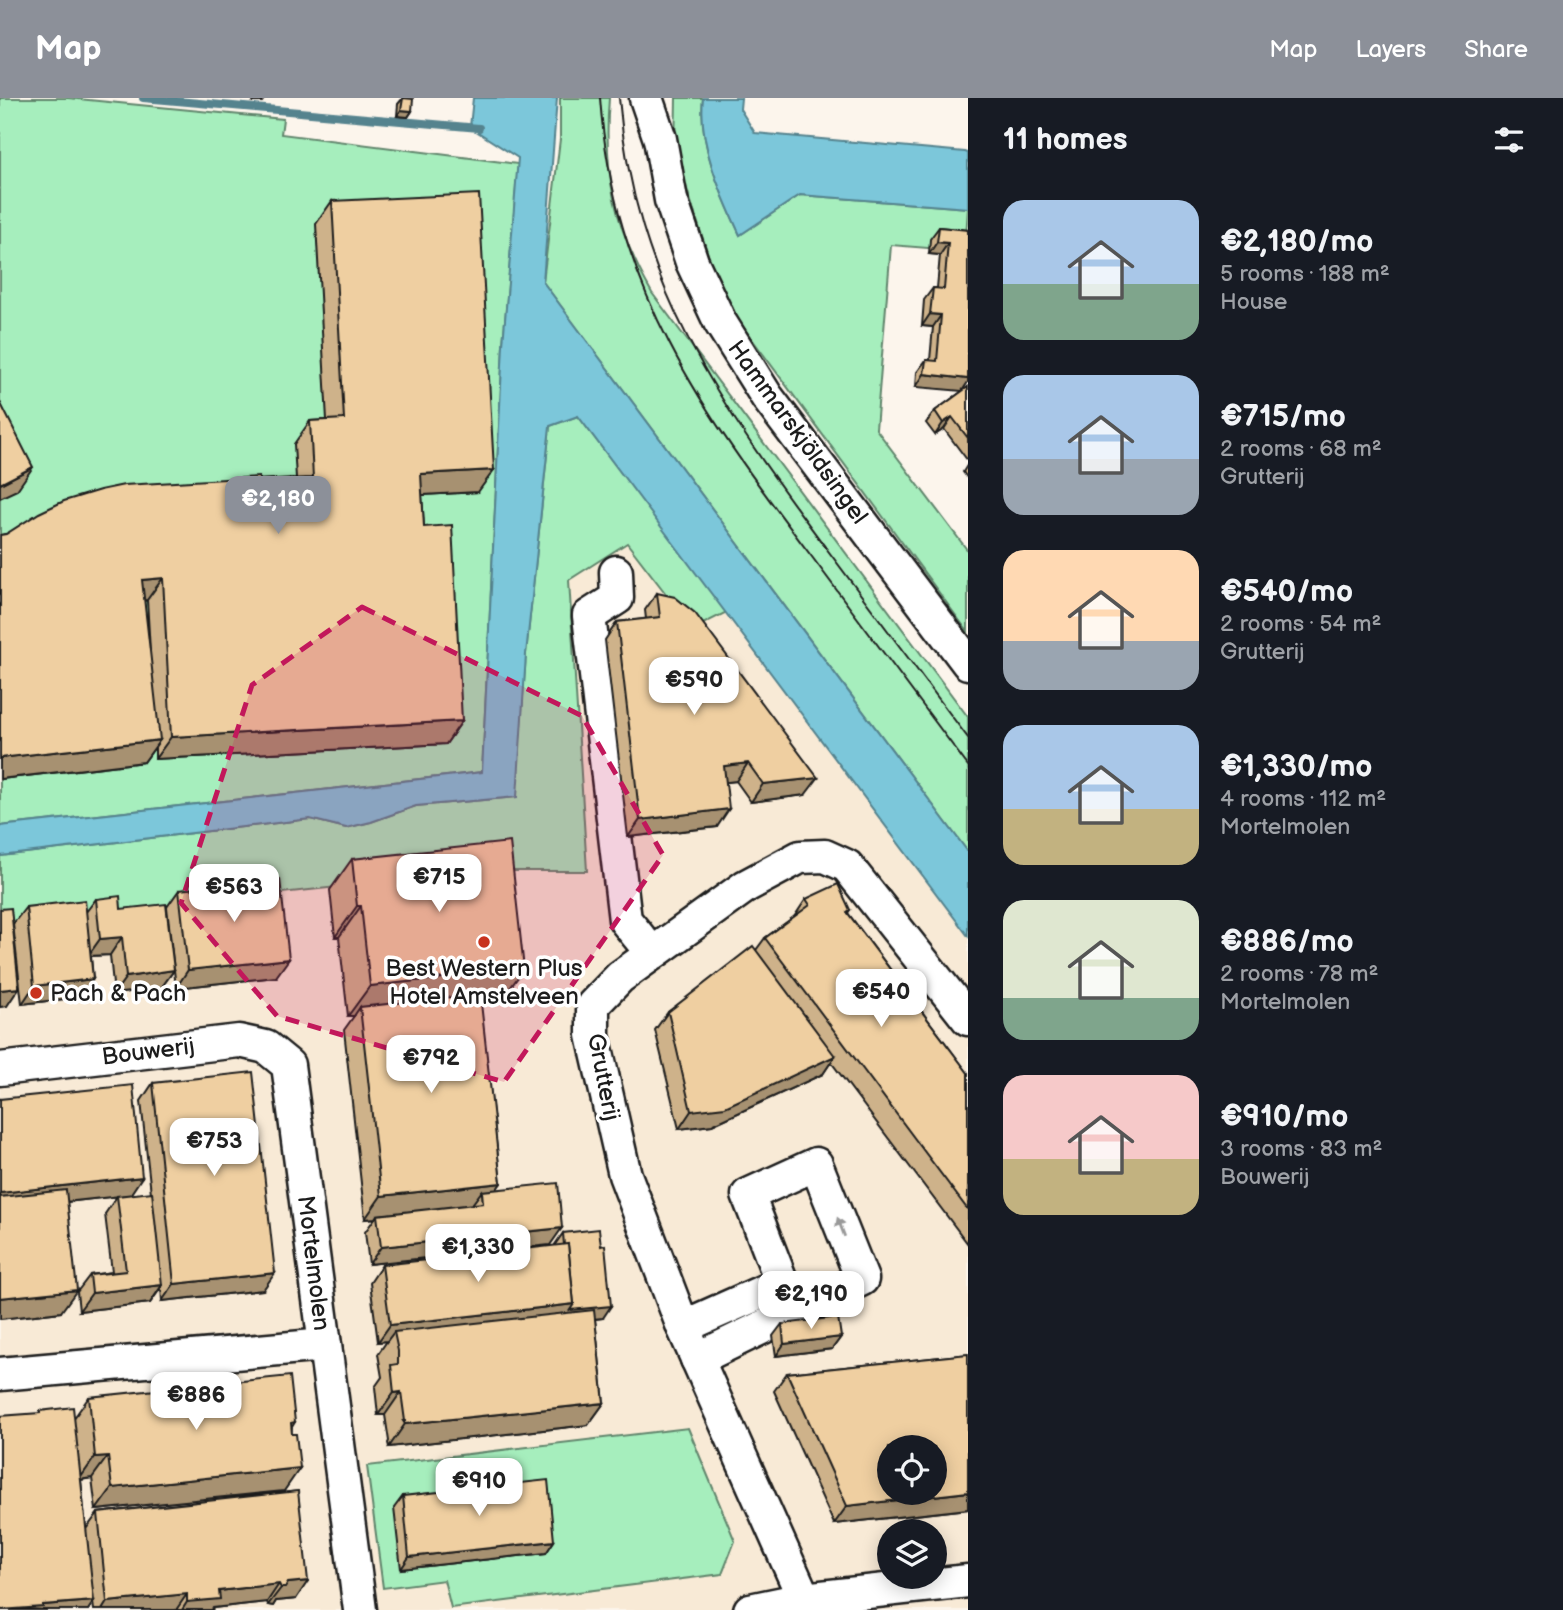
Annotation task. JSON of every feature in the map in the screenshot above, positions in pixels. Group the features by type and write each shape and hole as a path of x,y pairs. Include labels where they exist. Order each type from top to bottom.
{"street":[{"name":"Hammarskjöldsingel","path":"646,98 660,139 671,200 692,262 720,322 767,397 968,663"},
{"name":"Hammarskjöldsingel","path":"660,139 665,98"},
{"path":"616,572 617,598 589,616 625,920 653,954"},
{"name":"Grutterij","path":"806,1604 683,1327 625,1175 593,1035 593,1005 620,977 746,886 800,857 825,856 847,866 968,1019"},
{"name":"Bouwerij","path":"0,1069 239,1041 266,1047 289,1065"},
{"name":"Mortelmolen","path":"0,1374 325,1345 289,1065"},
{"path":"683,1327 782,1283 748,1195 816,1164 862,1279 697,1359"},
{"path":"325,1345 360,1610"},
{"path":"750,1610 968,1581"}],"highlighted area":[{"path":"362,607 582,716 663,855 504,1082 277,1016 181,903 252,685"}],"shaded area":[{"path":"535,328 968,843 968,1610 0,1610 0,823"}],"green space":[{"path":"0,98 68,98 283,119 281,134 518,164 503,345 482,772 0,826"},
{"path":"560,98 609,98 608,151 614,199 628,245 652,293 968,717 968,852 543,282 560,139"},
{"path":"676,98 703,98 704,133 712,168 740,235 800,195 968,208 965,251 891,245 876,429 968,551 968,632 738,320 713,270 675,152"},
{"path":"578,416 727,612 693,629 627,543 569,580 587,871 488,871 0,923 0,856 310,819 346,828 416,806 516,797 526,654 550,426"},
{"path":"688,1428 735,1541 722,1574 451,1608 444,1580 383,1588 367,1466"}],"water":[{"path":"473,98 557,98 543,282 968,852 968,936 578,416 550,426 526,654 517,797 416,806 346,828 310,819 0,856 0,826 482,772 503,345 518,158 470,127"},
{"path":"703,98 741,98 740,109 755,133 968,153 968,208 800,195 740,235 712,168 704,133"}],"building":[{"path":"403,98 413,99 412,111 401,110"},
{"path":"479,194 494,470 421,474 424,527 452,525 462,721 171,737 163,578 142,580 160,740 0,758 0,535 64,501 124,485 259,477 259,480 313,478 310,421 344,419 332,201"},
{"path":"939,227 968,230 968,379 924,374 926,360 937,361 941,315 930,314 933,288 944,289 948,243 937,242"},
{"path":"968,387 968,438 952,417 943,423 935,411"},
{"path":"0,402 33,467 0,484"},
{"path":"657,593 675,597 695,613 818,778 763,784 748,763 724,766 729,809 640,820 617,622 660,617"},
{"path":"510,842 524,969 370,986 361,906 357,906 352,859"},
{"path":"280,879 289,959 188,970 179,890"},
{"path":"838,884 850,910 847,912 968,1073 968,1210 765,938 810,905 806,899"},
{"path":"120,896 121,909 166,904 174,970 126,977 122,937 100,939 96,899"},
{"path":"85,900 93,979 34,986 26,907"},
{"path":"11,908 19,988 0,990 0,909"},
{"path":"753,946 835,1056 725,1107 691,1111 668,1012"},
{"path":"480,994 501,1183 381,1196 360,1007"},
{"path":"253,1072 275,1273 174,1284 153,1083"},
{"path":"133,1085 142,1177 0,1193 0,1099"},
{"path":"558,1183 562,1228 381,1247 377,1215 483,1203 482,1191"},
{"path":"66,1190 77,1290 0,1298 0,1197"},
{"path":"152,1192 162,1285 92,1293 90,1275 126,1271 117,1196"},
{"path":"599,1229 601,1246 605,1245 611,1306 570,1310 574,1304 568,1244 564,1245 563,1233"},
{"path":"568,1244 574,1304 390,1325 382,1265"},
{"path":"594,1310 604,1403 405,1424 403,1421 401,1392 394,1393 391,1365 398,1364 394,1332"},
{"path":"838,1317 841,1337 784,1344 782,1324"},
{"path":"968,1354 968,1492 947,1494 947,1435 877,1435 877,1503 847,1506 787,1373"},
{"path":"290,1376 295,1422 291,1423 292,1434 296,1434 300,1468 112,1488 108,1456 95,1457 89,1397"},
{"path":"73,1407 94,1601 0,1610 0,1416"},
{"path":"548,1480 554,1541 409,1557 403,1496"},
{"path":"298,1491 308,1581 288,1583 285,1588 281,1588 279,1584 219,1591 220,1599 187,1602 187,1594 107,1602 98,1513"}],"waterway":[{"path":"143,98 479,128"}],"tram line":[{"path":"600,98 609,167 623,230 644,288 670,344 700,398 734,450 968,766"},
{"path":"619,98 628,165 643,227 664,285 689,340 719,394 753,446 968,738"}],"place":[{"name":"Best Western Plus Hotel Amstelveen","path":"484,942"},
{"name":"Pach & Pach","path":"36,993"}]}
